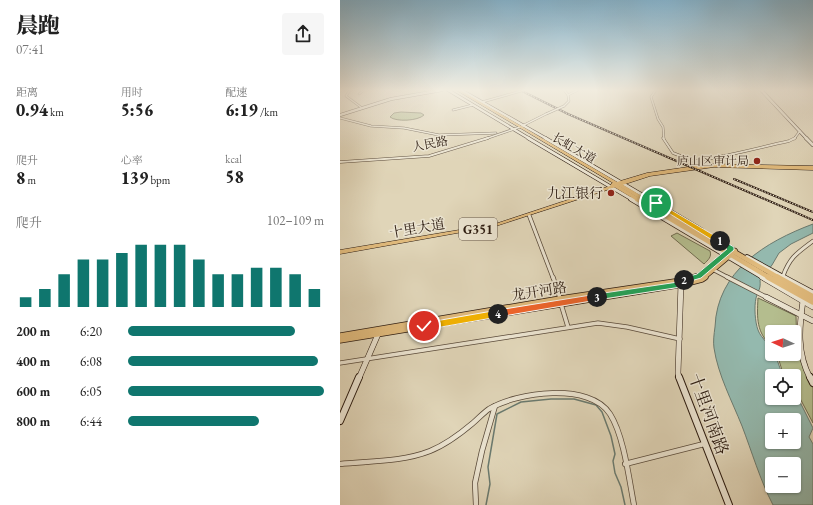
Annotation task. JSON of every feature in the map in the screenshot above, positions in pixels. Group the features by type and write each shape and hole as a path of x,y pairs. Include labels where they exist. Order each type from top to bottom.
{"highway":[{"name":"长虹大道","path":"496,114 520,127"},
{"name":"长虹大道","path":"497,114 617,184"},
{"name":"十里大道","path":"340,252 496,226 647,174 704,165 813,168"},
{"name":"十里大道","path":"617,184 649,175 714,166 813,168"}],"main road":[{"path":"617,184 732,254 813,297"},
{"name":"龙开河路","path":"340,340 561,301 702,279 712,269 732,254"},
{"path":"778,279 813,302"},
{"name":"龙开河路","path":"340,336 379,332"}],"street":[{"path":"487,114 513,129 617,184"},
{"path":"500,114 732,254 778,279 813,293"},
{"name":"人民路","path":"340,162 428,156 469,145 520,127 547,114"},
{"path":"656,114 663,127 663,137 673,153 704,165"},
{"path":"783,114 813,144"},
{"path":"784,114 813,144"},
{"path":"340,117 371,126 404,128 439,135 504,132"},
{"path":"694,161 723,157 732,153 789,141 794,139 800,132"},
{"path":"529,215 544,251 568,327"},
{"path":"778,279 788,262 803,247 813,241"},
{"path":"712,269 813,321"},
{"path":"778,279 803,301 813,307"},
{"name":"十里河南路","path":"681,283 678,373 704,444 729,505"},
{"path":"803,301 798,331 800,352 813,383"},
{"path":"340,362 598,323 680,340"},
{"path":"340,421 379,332"},
{"path":"340,464 411,457 431,450 456,437 488,410 503,402 526,395 550,393 574,395 592,399 601,404 610,414 625,464 634,505"},
{"path":"476,505 475,483 482,451 495,406"},
{"path":"625,464 704,444"}],"green space":[{"path":"393,114 422,114 424,115 417,119 407,120 397,120 390,117"},
{"path":"677,233 710,251 710,257 704,264 671,236"},
{"path":"758,298 796,316 796,325 765,325 765,338 760,330"},
{"path":"779,361 801,361 813,386 813,423 801,400 801,369 782,369"}],"water":[{"path":"813,224 813,233 791,244 779,253 760,280 760,288 755,302 755,314 759,333 765,341 765,361 777,361 780,369 765,369 765,405 801,404 813,428 809,437 813,444 813,505 773,505 767,493 801,493 801,457 765,457 765,488 722,378 714,346 718,307 724,290 734,275 747,261 761,250 778,240"}],"waterway":[{"path":"486,505 490,484 488,467 497,414 521,402 551,399 574,399 596,405 602,412 611,436 615,454 613,461 615,473 621,487 625,505"}],"railway":[{"path":"567,114 813,220"},
{"path":"734,179 813,212"}],"place":[{"name":"庐山区审计局","path":"757,161"},
{"name":"九江银行","path":"611,193"}],"route":[{"path":"424,326 681,284 681,281 699,276 707,271 729,250 732,249 656,203"}]}
